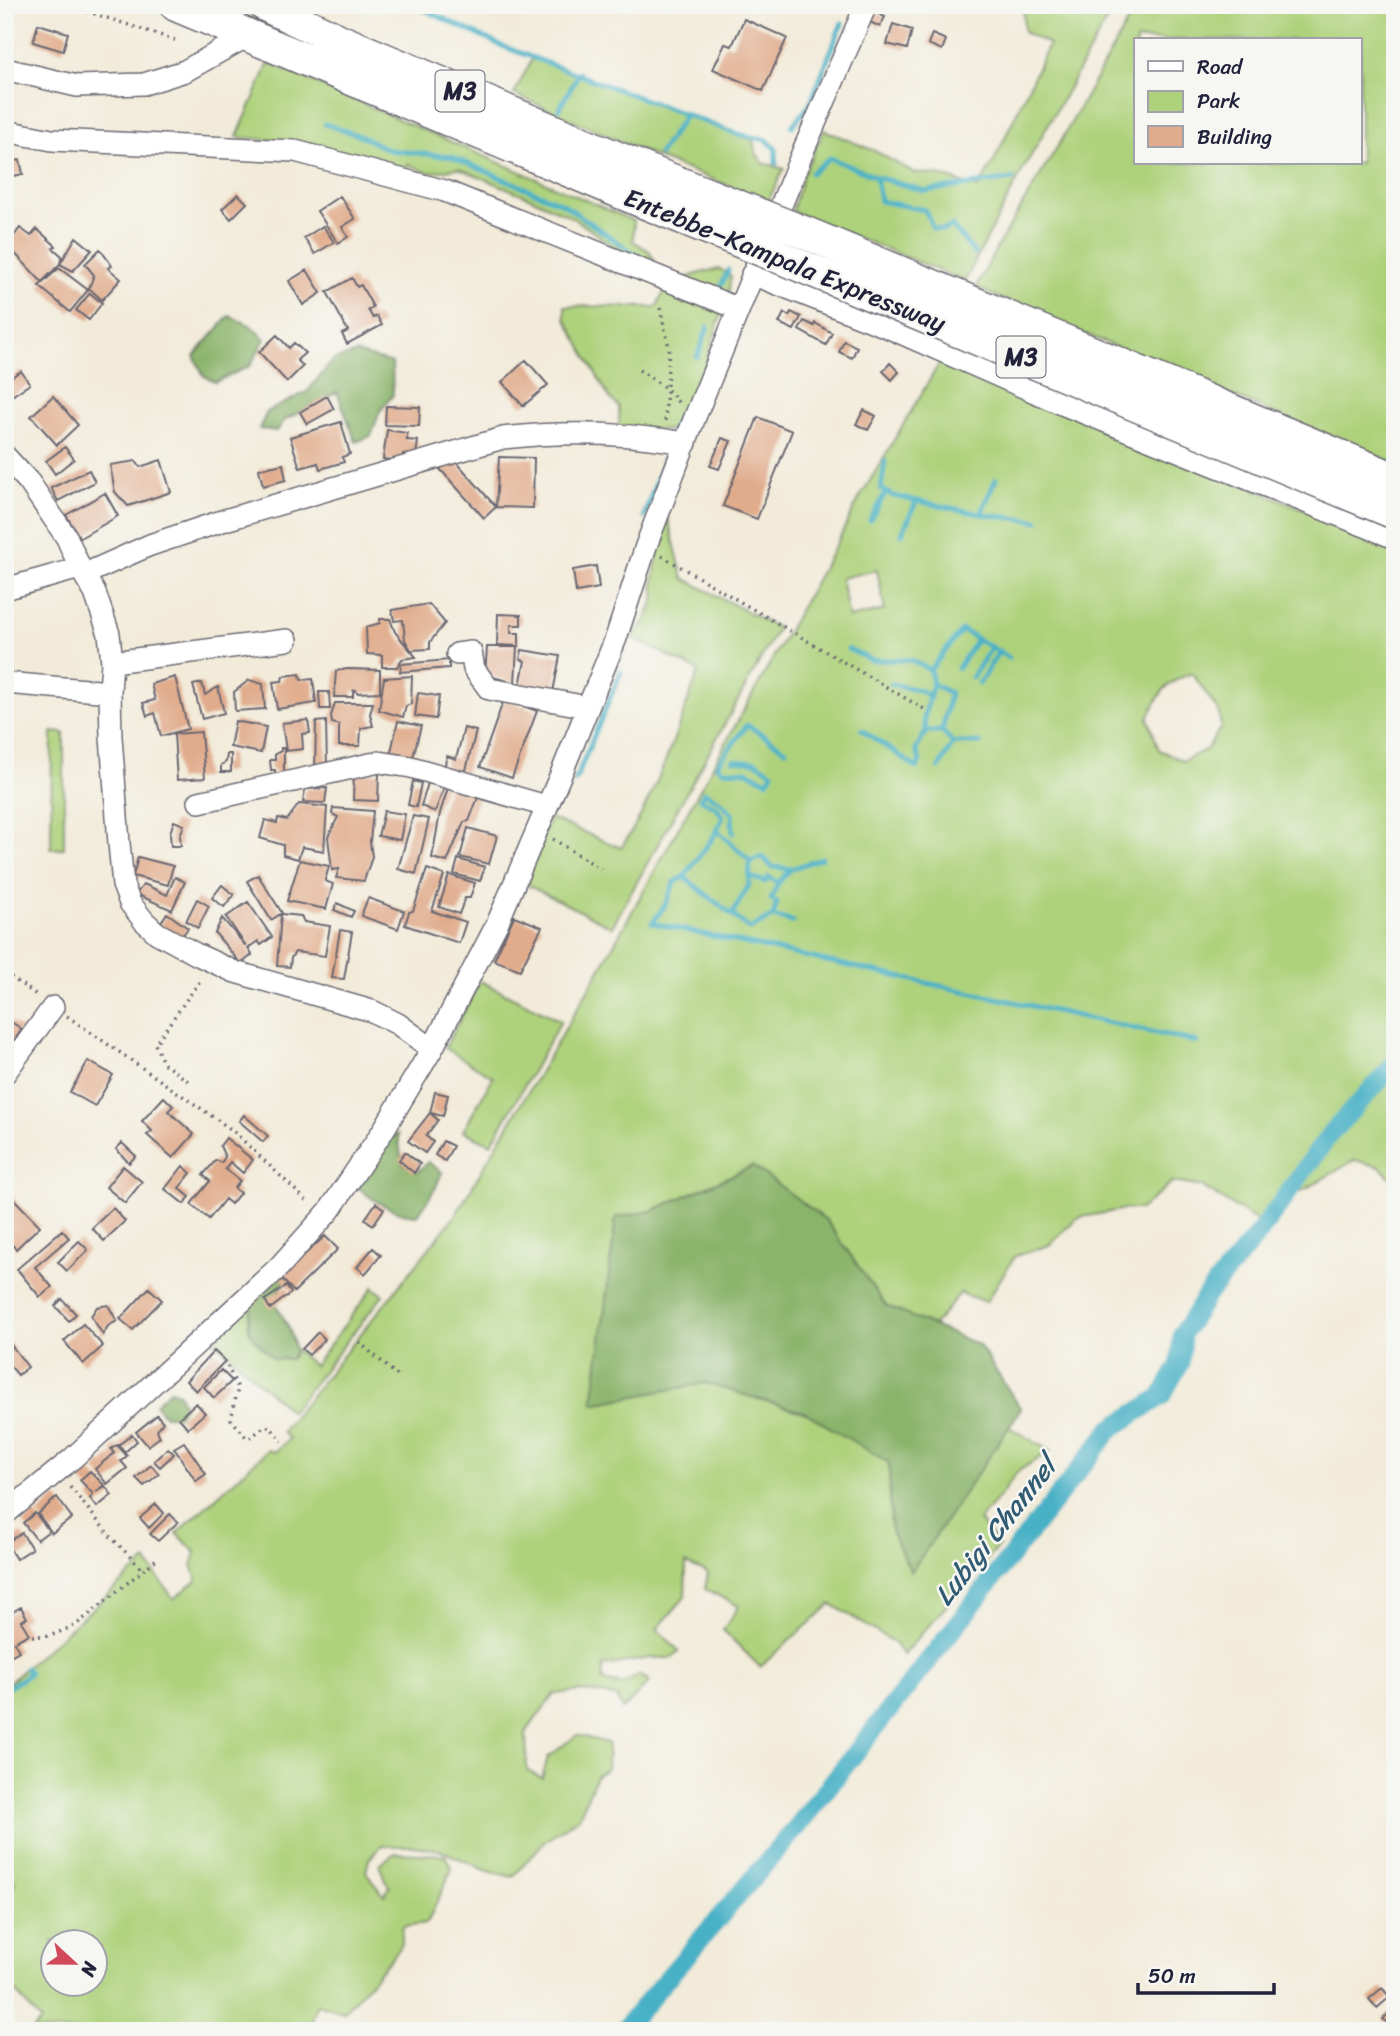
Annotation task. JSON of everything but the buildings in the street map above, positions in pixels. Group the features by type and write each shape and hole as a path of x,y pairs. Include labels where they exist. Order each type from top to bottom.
{"highway":[{"name":"Entebbe–Kampala Expressway","path":"176,5 651,188 813,236 1395,479"},
{"name":"Entebbe–Kampala Expressway","path":"265,5 877,297 1395,513"}],"street":[{"path":"5,1514 57,1472 278,1268 324,1217 381,1134 432,1049 497,923 588,707 616,638 676,441 738,309 866,5"},
{"path":"5,69 77,86 144,83 185,71 249,35"},
{"path":"5,131 52,140 295,151 445,191 738,309"},
{"path":"752,274 887,327 1062,404 1395,538"},
{"path":"5,589 83,571 225,520 503,438 546,435 676,441"},
{"path":"5,456 29,482 67,538 94,593 109,634 113,662 110,692 119,843 123,885 130,903 157,933 211,961 235,972 372,1011 398,1024 432,1049"},
{"path":"113,662 287,640"},
{"path":"457,654 471,652 474,669 489,689 588,707"},
{"path":"5,683 110,692"},
{"path":"199,802 379,762 422,770 546,806"},
{"path":"5,1073 53,1007"}],"path":[{"path":"67,5 175,40"},
{"path":"660,309 669,347 669,369 665,388 676,441"},
{"path":"639,370 677,399 682,411"},
{"path":"646,546 924,709"},
{"path":"537,828 601,869"},
{"path":"188,1081 163,1063 155,1044 198,985 211,961"},
{"path":"5,973 232,1130 324,1217"},
{"path":"359,1342 399,1377"},
{"path":"227,1366 238,1388 232,1419 246,1437 250,1438 265,1426 271,1428 282,1441"},
{"path":"57,1472 111,1537 143,1570"},
{"path":"32,1636 50,1636 76,1625 159,1557"}],"green space":[{"path":"1023,5 1115,5 1019,177 965,281 792,211 803,175 824,130 877,152 914,173 939,175 978,188 994,161 1049,44 1024,32"},
{"path":"1137,5 1395,5 1395,464 976,288 998,245 1061,141"},
{"path":"533,57 753,140 756,153 763,163 784,169 768,201 663,160 514,94"},
{"path":"269,63 634,221 633,241 649,251 655,261 652,266 642,269 571,217 458,168 428,173 408,164 403,176 291,142 237,137"},
{"path":"720,269 731,276 729,290 684,431 619,428 619,407 609,397 565,318 565,306 657,307 666,291 682,280"},
{"path":"229,316 250,325 265,339 250,366 215,382 203,375 194,356"},
{"path":"357,353 392,363 393,395 380,411 371,436 356,442 337,392 285,420 277,431 259,429 267,412 308,391 333,360"},
{"path":"942,359 1395,547 1395,1182 1380,1167 1355,1160 1302,1191 1291,1188 1262,1229 1254,1219 1203,1187 1172,1182 1141,1209 1077,1218 1049,1245 1015,1256 986,1302 960,1293 902,1365 1050,1451 1017,1472 979,1520 999,1546 903,1655 893,1642 831,1604 760,1667 723,1630 739,1606 705,1589 708,1573 686,1563 685,1597 657,1629 679,1651 671,1658 651,1658 603,1666 603,1681 622,1685 639,1675 650,1681 623,1710 617,1697 583,1691 554,1694 526,1732 527,1771 542,1778 548,1757 577,1735 608,1743 607,1769 596,1776 579,1817 544,1842 513,1877 488,1871 440,1850 413,1846 381,1846 369,1859 366,1872 384,1895 390,1887 385,1881 380,1864 395,1853 445,1855 452,1869 427,1923 403,1926 400,1948 344,2012 317,2004 309,2031 32,2031 41,2021 8,1983 5,1984 5,1911 7,1894 16,1882 5,1874 5,1686 146,1561 174,1599 197,1580 192,1565 196,1553 177,1533 268,1450 275,1452 289,1439 282,1432 455,1216 598,973 858,501","holes":["877,570 885,610 849,618 841,578","1192,673 1219,712 1221,727 1207,749 1183,761 1159,750 1148,718 1164,689"]},
{"path":"668,519 683,578 778,628 612,927 523,883 550,818 621,848 634,828 665,762 699,671 632,638 646,620 655,598 653,584 658,552"},
{"path":"52,732 64,733 64,848 51,849"},
{"path":"480,981 561,1021 491,1144 463,1131 493,1077 445,1048"},
{"path":"398,1134 402,1163 417,1172 428,1162 442,1172 418,1215 384,1206 356,1185 381,1142"},
{"path":"753,1166 826,1220 886,1306 979,1345 1021,1409 911,1572 891,1531 889,1463 806,1413 705,1383 593,1404 616,1217 651,1211"},
{"path":"283,1275 286,1280 273,1299 290,1330 295,1351 291,1359 274,1359 252,1336 249,1324 255,1294"},
{"path":"373,1287 383,1295 291,1412 213,1340 248,1307 314,1366"},
{"path":"170,1390 179,1393 184,1407 178,1416 165,1416 155,1404"}],"waterway":[{"path":"414,5 502,46 737,134 767,140 776,149 776,163"},
{"path":"792,126 810,104 842,23"},
{"path":"559,109 579,73"},
{"path":"659,154 686,114"},
{"path":"325,124 361,136 389,150 452,157 563,204 645,261"},
{"path":"811,173 830,158 876,177 925,191 1013,179"},
{"path":"876,177 880,201 925,210 933,228 944,230 952,226 975,254"},
{"path":"722,284 728,270"},
{"path":"697,357 708,327"},
{"path":"672,430 680,414"},
{"path":"644,517 668,447"},
{"path":"885,461 881,489 893,496 981,514 1038,521"},
{"path":"981,514 996,479"},
{"path":"870,520 886,492"},
{"path":"902,534 916,502"},
{"path":"930,670 962,630 1009,658"},
{"path":"958,668 977,639"},
{"path":"972,677 992,647"},
{"path":"848,649 871,660 911,660 930,670 933,684 950,693 942,731 953,743 980,743"},
{"path":"979,684 999,651"},
{"path":"575,781 621,672"},
{"path":"891,684 919,690 930,697"},
{"path":"933,684 924,717 926,731 942,731"},
{"path":"733,760 756,762 773,773 767,781 747,771 722,770 717,765 747,725 786,750"},
{"path":"862,730 917,768 920,761 916,750 926,731"},
{"path":"939,768 953,743"},
{"path":"733,833 732,814 720,801 704,792 700,799 716,807 723,817 714,836 684,877 674,883 666,904 652,923 1197,1042"},
{"path":"716,829 750,861 749,885 732,914"},
{"path":"750,861 763,857 772,867 791,869 822,858"},
{"path":"773,916 777,902 771,899 778,883 791,869"},
{"path":"749,876 765,882 769,877 778,883"},
{"path":"684,877 750,929 773,916 793,922"},
{"name":"Lubigi Channel","path":"622,2031 796,1828 1112,1428 1161,1397 1180,1363 1182,1334 1209,1292 1259,1233 1330,1134 1395,1064"},
{"path":"5,1690 30,1673 26,1668"}]}
